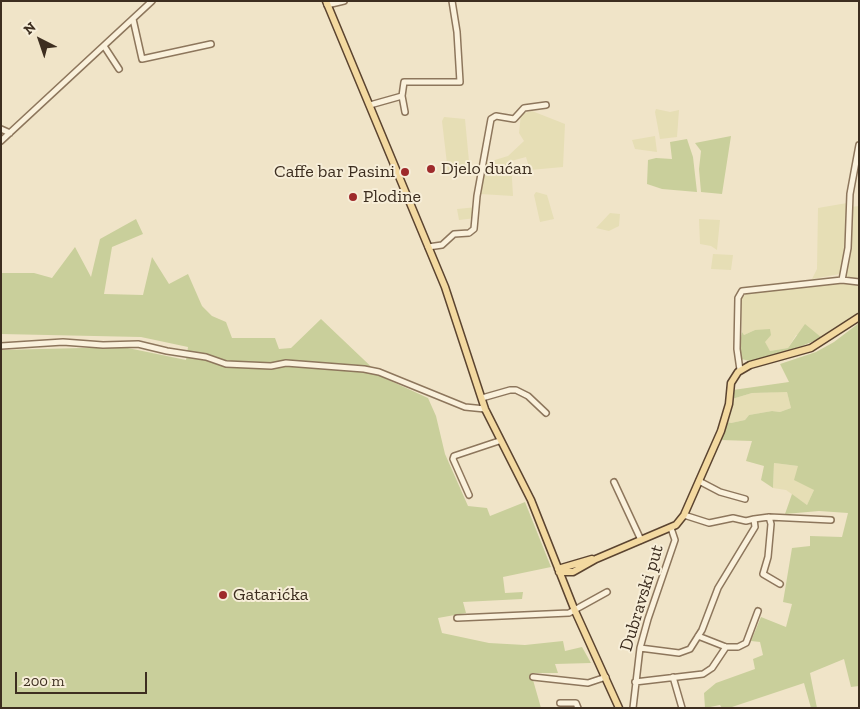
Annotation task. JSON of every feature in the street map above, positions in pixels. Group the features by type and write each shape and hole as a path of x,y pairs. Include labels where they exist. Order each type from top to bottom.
{"main road":[{"path":"327,3 428,247 462,336 485,409 531,500 575,611 619,708"},
{"path":"740,370 812,348 859,317"},
{"name":"Dubravski put","path":"559,571 573,572 596,559 671,528 684,515 721,431 729,404 731,384 740,370"},
{"name":"Dubravski put","path":"559,571 581,561 596,559"},
{"path":"568,594 568,584 573,572"}],"street":[{"path":"1,141 152,1"},
{"path":"327,3 344,1"},
{"path":"405,112 402,96 404,82 460,82 452,1"},
{"path":"133,19 142,59 211,44"},
{"path":"104,46 119,69"},
{"path":"370,105 402,96"},
{"path":"428,247 442,244 454,234 469,233 474,229 477,196 491,119 496,116 514,119 524,108 546,105"},
{"path":"1,129 10,133"},
{"path":"842,280 848,248 850,194 859,146"},
{"path":"740,370 737,349 738,298 742,291 842,280 859,282"},
{"path":"1,346 63,342 102,345 138,344 166,351 206,357 226,364 271,366 286,363 364,369 379,372 465,407 485,409"},
{"path":"482,398 516,390 528,396 546,413"},
{"path":"469,496 453,459 454,456 500,440"},
{"path":"614,482 641,540"},
{"path":"699,482 745,499"},
{"path":"684,515 709,523 734,518 746,521 769,517 831,520"},
{"path":"769,517 771,524 768,557 763,574 780,584"},
{"path":"640,648 685,652 690,649 698,636 718,588 755,527 754,519"},
{"name":"Dubravski put","path":"633,708 640,648 648,619 676,540 671,528"},
{"path":"457,618 560,614 575,611 607,592"},
{"path":"698,636 726,647 738,647 746,643 758,611"},
{"path":"635,682 703,674 712,668 726,647"},
{"path":"533,678 588,683 606,677"},
{"path":"673,677 682,708"},
{"path":"560,703 576,703 578,708"}],"shaded area":[{"path":"656,109 670,112 679,110 677,137 660,139"},
{"path":"532,111 565,124 563,167 530,170 526,157 511,161 513,196 480,194 485,163 508,156 524,141 519,133 521,114"},
{"path":"444,117 465,119 470,172 448,172 442,121"},
{"path":"655,136 657,152 635,149 632,140"},
{"path":"536,192 547,195 554,219 540,222 534,195"},
{"path":"847,203 845,251 840,274 812,279 817,269 818,208"},
{"path":"859,206 859,280 847,278 845,275 851,207"},
{"path":"477,207 476,218 459,220 457,209"},
{"path":"610,213 620,214 619,226 609,231 596,228"},
{"path":"699,219 720,220 717,250 711,246 700,244"},
{"path":"713,254 733,255 731,270 711,269"},
{"path":"839,284 859,284 859,313 822,338 796,335 788,348 770,351 755,330 744,335 742,332 741,299 746,294"},
{"path":"787,392 791,408 780,412 772,411 749,415 745,420 727,422 732,399 752,393"},
{"path":"774,463 798,466 814,490 807,505 786,490 773,488"}],"green space":[{"path":"731,136 722,194 701,192 699,169 701,151 695,143"},
{"path":"687,139 693,157 697,192 662,189 647,184 648,160 656,158 672,159 670,142"},
{"path":"136,219 143,234 112,247 104,294 143,295 152,257 169,284 188,274 202,306 212,316 226,322 232,338 275,338 279,349 291,348 321,319 382,377 428,398 436,416 445,454 468,506 487,508 490,516 525,502 551,567 503,577 505,593 523,592 522,599 463,602 466,613 438,618 442,633 489,643 525,645 563,641 565,651 582,647 591,663 555,664 558,673 531,673 541,708 1,708 1,350 123,347 186,360 188,347 141,337 1,334 1,273 34,273 52,278 75,247 91,277 100,239"},
{"path":"859,323 859,686 851,687 844,659 810,673 817,708 811,708 804,683 729,708 722,708 720,705 705,708 704,693 716,683 755,669 753,659 763,655 760,642 751,641 761,617 786,627 792,604 783,602 792,548 810,546 810,536 842,537 848,513 819,511 785,514 792,494 807,505 814,490 794,480 798,466 774,463 773,488 761,480 764,466 746,461 752,441 721,440 727,422 745,420 749,415 772,411 780,412 791,408 787,392 752,393 732,399 733,390 789,382 780,364 816,352 834,342"},
{"path":"805,324 822,338 786,352 750,361 741,359 739,348 742,332 744,335 755,330 770,329 771,335 765,342 770,351 788,348"}],"place":[{"name":"Djelo dućan","path":"431,169"},
{"name":"Caffe bar Pasini","path":"405,172"},
{"name":"Plodine","path":"353,197"},
{"name":"Gatarićka","path":"223,595"}]}
